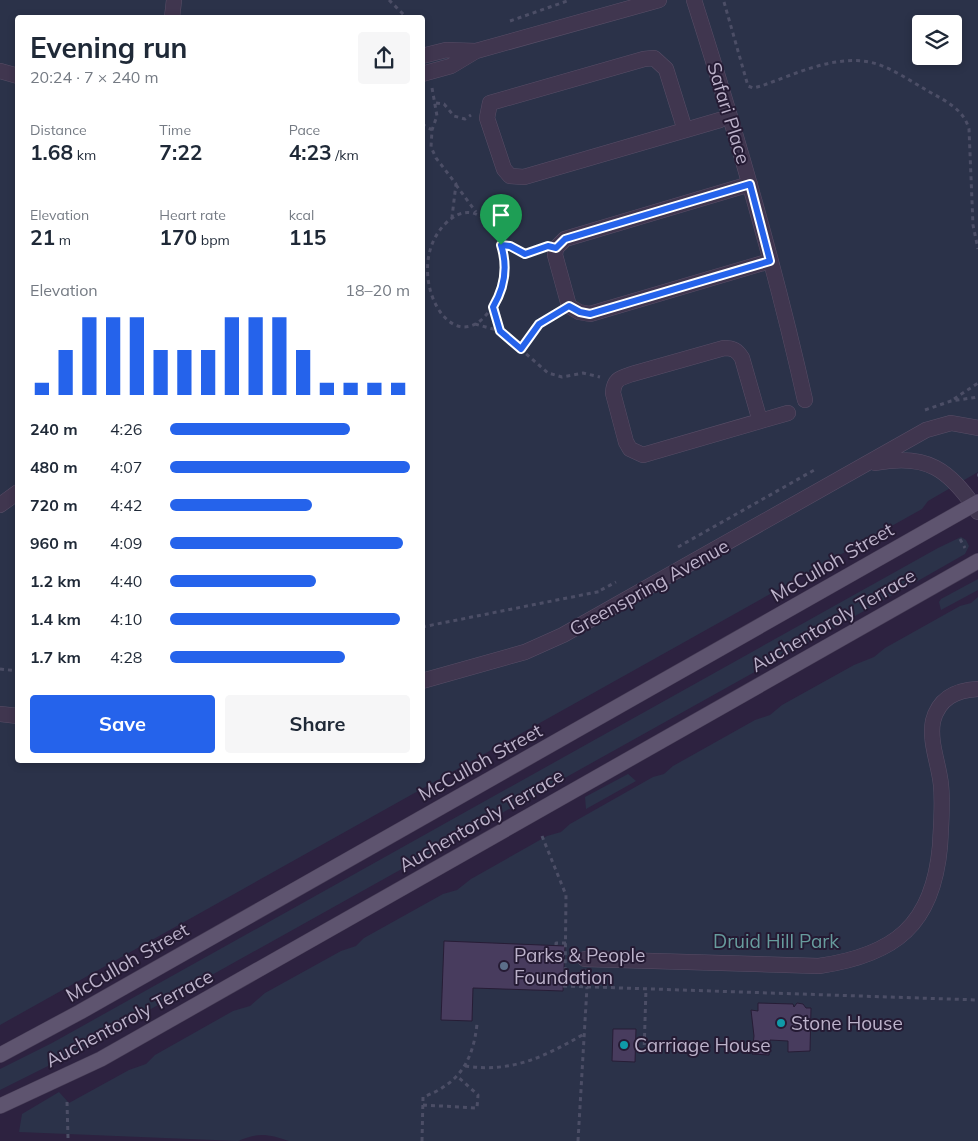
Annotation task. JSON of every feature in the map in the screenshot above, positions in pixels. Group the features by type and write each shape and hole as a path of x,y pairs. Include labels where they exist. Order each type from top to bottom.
{"main road":[{"name":"McCulloh Street","path":"0,1054 80,1012 976,506"},
{"name":"Auchentoroly Terrace","path":"0,1106 102,1059 972,556"}],"street":[{"path":"172,15 174,0"},
{"path":"425,73 451,66 476,52 605,7 659,0"},
{"name":"Safari Place","path":"694,0 750,184 786,318 805,400"},
{"path":"425,55 446,50 476,52"},
{"path":"685,130 666,69 654,58 644,59 490,103 487,118 504,169 516,178 685,130 720,120"},
{"path":"0,71 15,75"},
{"path":"750,184 565,239 556,248 555,255 569,306 580,312 590,314 770,261"},
{"path":"760,420 742,358 738,352 731,348 724,348 632,374 619,378 614,384 613,392 626,442 630,449 643,455 788,413"},
{"name":"Greenspring Avenue","path":"425,680 526,652 563,635 926,430 943,425 959,424 978,428"},
{"name":"Greenspring Avenue","path":"864,465 901,459 926,462 951,478 976,506"},
{"path":"0,505 15,494"},
{"path":"585,959 819,966 841,963 868,954 895,941 909,928 923,910 932,892 936,875 942,809 939,769 933,741 934,721 941,704 953,693 978,689"},
{"path":"0,714 15,716"}],"path":[{"path":"389,0 404,15"},
{"path":"501,25 570,0"},
{"path":"724,2 748,86 753,88 761,86 836,62 862,61 884,67 958,109 967,121 969,129 972,224 978,249"},
{"path":"433,96 436,103 437,116 432,130 431,147 436,158 476,213 493,229 501,245 506,273 500,295 493,307 480,321 474,324 459,326 449,319 434,302 429,290 426,270 430,246 441,228 452,217 469,211 476,213"},
{"path":"436,103 444,104 454,116 465,119 490,103"},
{"path":"425,126 432,130"},
{"path":"452,217 456,184"},
{"path":"501,245 510,246 525,254 548,246 556,248"},
{"path":"521,349 539,324 569,306"},
{"path":"493,307 500,331"},
{"path":"474,324 500,331 535,364 554,376 583,373 597,376 614,384"},
{"path":"943,425 944,409 951,401 978,383"},
{"path":"927,409 951,401 978,397"},
{"path":"960,539 972,556"},
{"path":"425,626 601,590 603,594"},
{"path":"0,669 15,671"},
{"path":"542,836 566,895 567,943 564,986 978,1000"},
{"path":"556,945 556,942 567,943"},
{"path":"578,1141 587,987"},
{"path":"644,1053 646,989"},
{"path":"422,1141 423,1097 439,1091 457,1076 465,1066 474,1046 477,1024"},
{"path":"465,1066 484,1069 506,1068 559,1048 584,1033"},
{"path":"423,1105 477,1108 478,1095 457,1076"},
{"path":"67,1102 68,1138"}],"green space":[{"path":"0,0 978,0 978,472 928,501 922,509 0,1025"},
{"path":"961,537 966,540 969,546 965,554 56,1062 0,1090 0,1069 52,1043 938,548"},
{"path":"978,579 978,590 941,610 939,602 941,599"},
{"name":"Druid Hill Park","path":"978,597 978,1141 289,1141 258,1135 238,1141 19,1132 22,1114 59,1092 69,1103 129,1070 146,1064 155,1055 233,1011 250,1006 265,993 341,951 356,946 364,938 443,894 457,890 471,879 547,836 561,832 570,824 653,777 664,774 673,766 755,720 770,715 782,705 854,665 874,657 885,648 960,606 971,603"},
{"path":"628,774 636,781 586,809 585,797"}],"building":[{"name":"Parks & People Foundation","path":"444,941 565,946 563,991 473,988 472,1021 441,1020"},
{"name":"Stone House","path":"758,1003 793,1004 794,1007 797,1003 803,1004 806,1008 811,1008 810,1051 788,1052 788,1041 770,1040 769,1055 752,1054 754,1036 751,1010 758,1011"},
{"name":"Carriage House","path":"613,1029 636,1029 635,1062 612,1061"}],"place":[{"name":"Parks & People Foundation","path":"504,966"},
{"name":"Stone House","path":"781,1023"},
{"name":"Carriage House","path":"624,1045"}],"route":[{"path":"750,184 770,261 590,314 580,312 569,306 539,324 528,342 521,349 500,331 493,307 500,295 506,273 501,245 510,246 525,254 548,246 556,248 565,239 750,184"}]}
